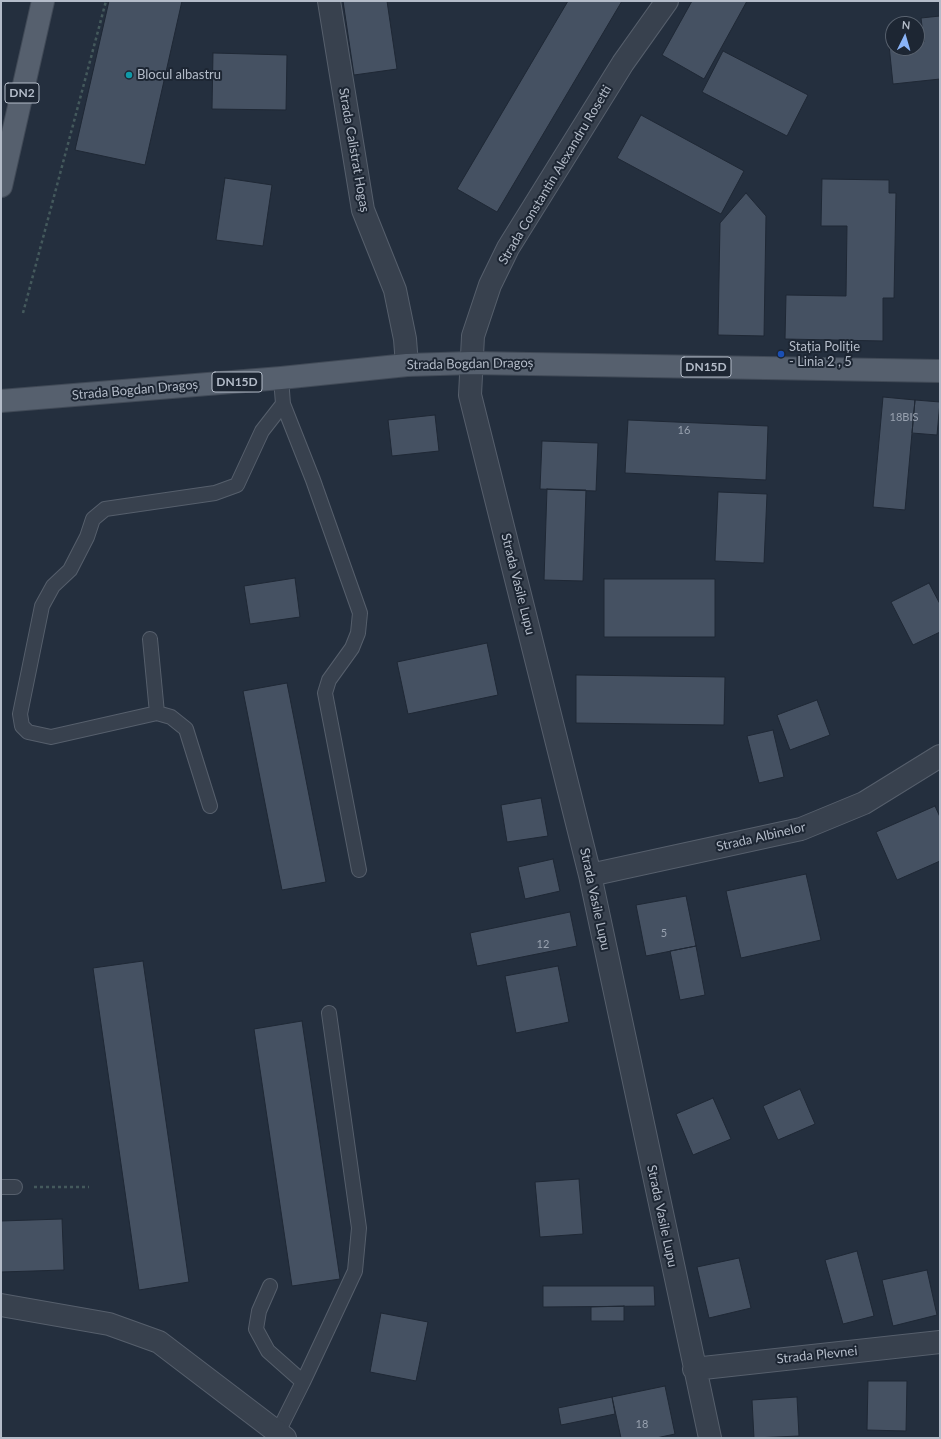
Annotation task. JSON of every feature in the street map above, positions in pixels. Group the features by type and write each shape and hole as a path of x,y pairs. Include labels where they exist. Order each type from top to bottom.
{"main road":[{"name":"DN2","path":"1,186 43,1"},
{"name":"Strada Bogdan Dragoș","path":"1,401 281,378 407,365 472,363 940,371"}],"street":[{"name":"Strada Calistrat Hogaș","path":"329,1 363,210 395,290 405,339 407,365"},
{"name":"Strada Constantin Alexandru Rosetti","path":"472,363 473,336 490,285 508,248 623,63 667,1"},
{"name":"Strada Vasile Lupu","path":"472,363 470,396 590,875 694,1369 710,1438"},
{"name":"Strada Albinelor","path":"590,875 801,829 864,803 940,756"},
{"path":"1,1305 109,1324 159,1342 282,1435"},
{"name":"Strada Plevnei","path":"694,1369 940,1342"}],"lane":[{"path":"281,378 283,404 313,480 360,613 358,633 352,648 329,680 325,693 359,870"},
{"path":"210,806 186,728 171,717 157,713 51,737 28,732 22,726 20,714 42,606 53,586 70,570 87,537 93,519 105,509 215,493 237,485 262,432 283,404"},
{"path":"150,639 157,713"},
{"path":"282,1435 303,1382 355,1271 359,1228 329,1013"},
{"path":"1,1188 15,1188"},
{"path":"270,1286 259,1311 256,1329 268,1351 303,1382"}],"path":[{"path":"23,313 106,1"},
{"path":"15,1188 90,1187"}],"building":[{"name":"Blocul albastru","path":"109,1 182,1 145,165 75,150"},
{"path":"343,1 387,1 397,69 354,75"},
{"path":"568,1 622,1 497,212 457,189"},
{"path":"692,1 747,1 704,79 662,55"},
{"path":"940,16 940,79 893,84 890,56 925,56 925,18"},
{"path":"723,51 808,95 787,136 702,92"},
{"path":"213,53 287,55 286,110 212,109"},
{"path":"641,115 744,171 721,214 617,158"},
{"path":"225,178 272,185 263,246 216,240"},
{"path":"822,179 889,180 889,193 896,193 894,298 883,298 883,341 785,339 786,295 846,296 847,226 821,226"},
{"path":"746,193 766,216 764,336 718,335 720,223"},
{"path":"883,397 915,400 905,510 873,507"},
{"path":"915,400 940,402 937,435 912,433"},
{"path":"435,415 439,451 392,456 388,420"},
{"path":"628,420 768,426 766,480 625,473"},
{"path":"542,441 598,443 596,491 540,489"},
{"path":"547,489 586,490 583,581 544,580"},
{"path":"718,492 767,494 764,563 715,561"},
{"path":"295,578 300,617 250,624 244,586"},
{"path":"604,579 715,579 715,637 604,637"},
{"path":"929,583 940,604 940,632 913,645 891,602"},
{"path":"487,643 498,695 408,714 397,662"},
{"path":"576,675 725,677 724,725 576,723"},
{"path":"287,683 326,882 282,890 243,691"},
{"path":"817,700 830,735 790,750 777,715"},
{"path":"773,730 784,777 759,783 747,736"},
{"path":"541,798 548,836 507,842 501,805"},
{"path":"935,806 940,817 940,861 897,880 876,832"},
{"path":"553,859 560,891 525,899 518,867"},
{"path":"806,874 821,940 741,958 726,891"},
{"path":"686,896 696,946 646,956 636,905"},
{"path":"570,912 577,946 477,966 470,933"},
{"path":"696,946 705,995 680,1000 670,951"},
{"path":"143,961 189,1282 139,1290 93,968"},
{"path":"558,966 569,1022 516,1033 505,976"},
{"path":"302,1021 340,1279 292,1286 254,1029"},
{"path":"800,1089 815,1124 778,1140 763,1106"},
{"path":"713,1098 731,1139 693,1155 676,1114"},
{"path":"579,1179 583,1234 540,1237 535,1182"},
{"path":"62,1219 64,1270 1,1272 1,1221"},
{"path":"857,1251 874,1316 843,1324 825,1260"},
{"path":"739,1258 751,1308 709,1318 697,1267"},
{"path":"927,1270 937,1315 893,1326 882,1280"},
{"path":"543,1286 654,1286 655,1306 543,1307"},
{"path":"624,1306 624,1321 591,1321 591,1307"},
{"path":"381,1313 428,1322 416,1381 370,1372"},
{"path":"868,1381 907,1381 906,1431 867,1430"},
{"path":"665,1386 675,1434 656,1438 621,1438 612,1397"},
{"path":"612,1397 615,1414 561,1425 558,1408"},
{"path":"797,1397 799,1436 754,1438 752,1400"}],"place":[{"name":"Blocul albastru","path":"129,75"},
{"name":"Stația Poliție - Linia 2 , 5","path":"781,354"}]}
